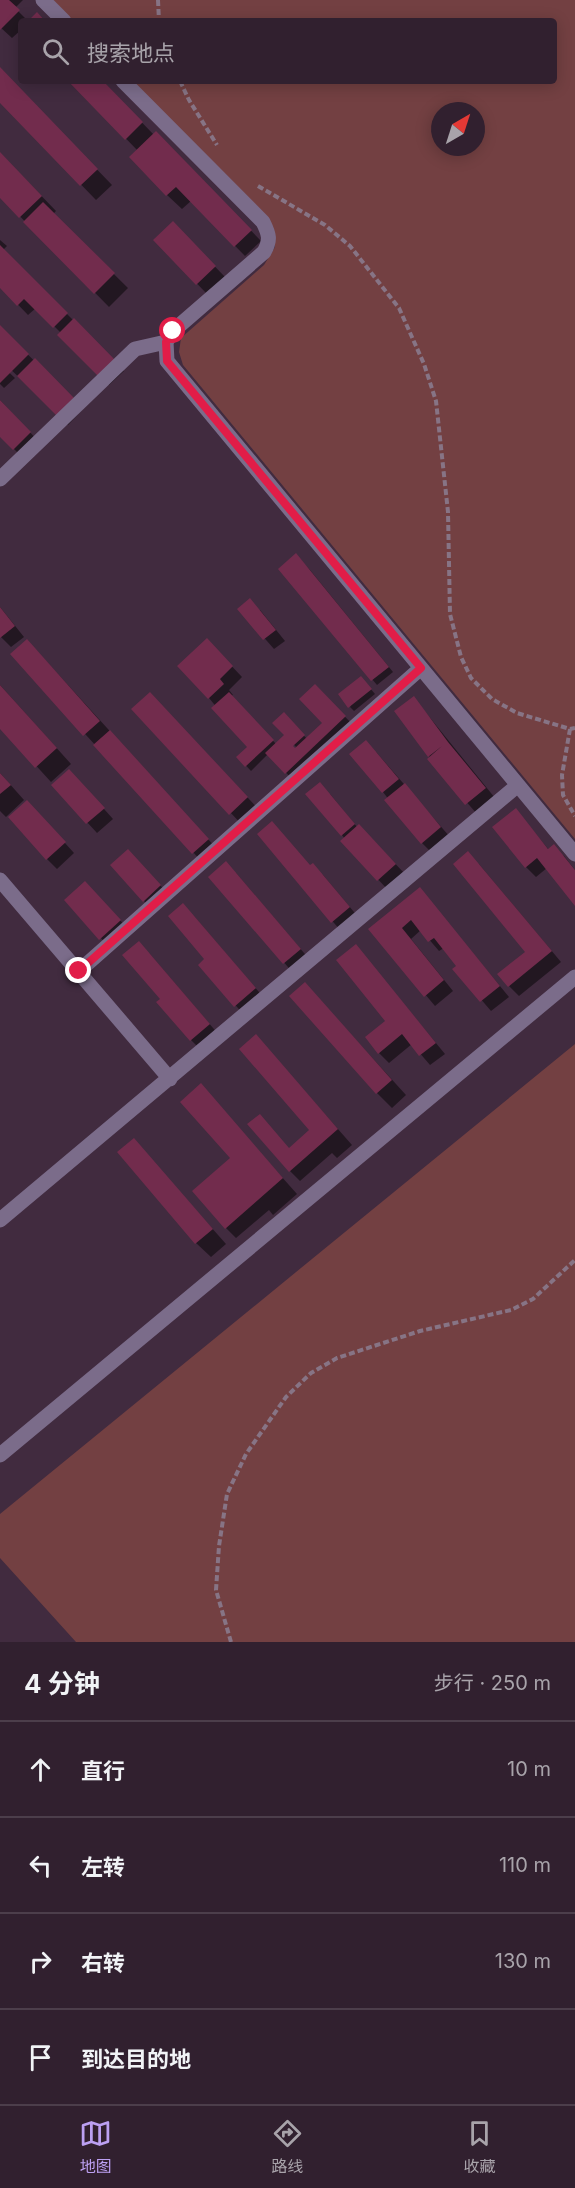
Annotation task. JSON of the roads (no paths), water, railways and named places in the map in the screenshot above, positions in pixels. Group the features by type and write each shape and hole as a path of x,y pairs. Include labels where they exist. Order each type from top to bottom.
{"street":[{"path":"43,0 61,18"},
{"path":"126,84 263,222 269,234 269,242 264,252 173,331 166,342 167,361 575,854"},
{"path":"0,479 135,350 166,342"},
{"path":"79,971 421,668"},
{"path":"0,1220 518,785"},
{"path":"0,880 170,1079"},
{"path":"0,1455 575,977"}]}
